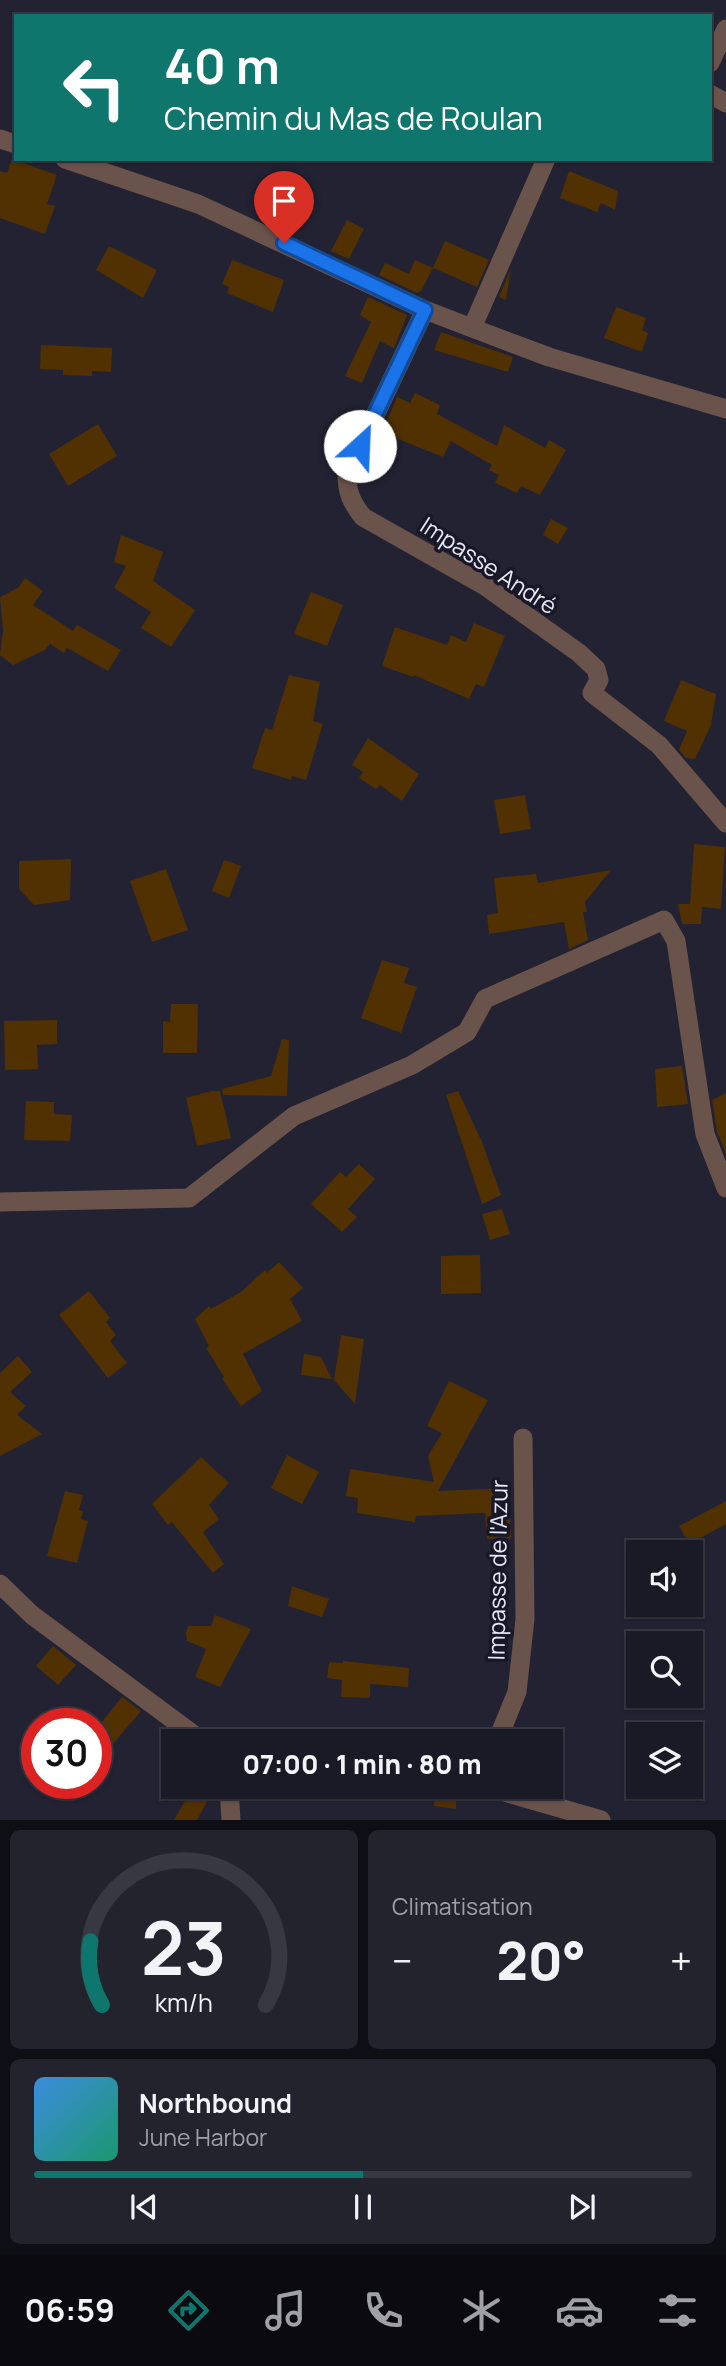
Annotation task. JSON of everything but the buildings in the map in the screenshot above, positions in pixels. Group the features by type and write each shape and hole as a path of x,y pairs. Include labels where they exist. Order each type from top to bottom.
{"street":[{"path":"712,59 726,29"},
{"path":"71,161 198,204 425,310 472,328 549,356 726,409"},
{"path":"472,328 545,161"},
{"name":"Impasse André","path":"425,310 347,474 347,490 352,503 363,517 485,586 579,653 596,669 599,680 592,693 659,745 726,822"},
{"path":"0,1202 189,1198 294,1116 412,1065 467,1032 485,999 664,920 676,941 705,1134 726,1188"},
{"name":"Impasse de l'Azur","path":"502,1729 517,1692 524,1619 523,1438"},
{"path":"0,1584 32,1615 186,1729"},
{"path":"230,1799 231,1820"},
{"path":"528,1799 601,1820"}],"route":[{"path":"284,243 425,310 360,446"}]}
